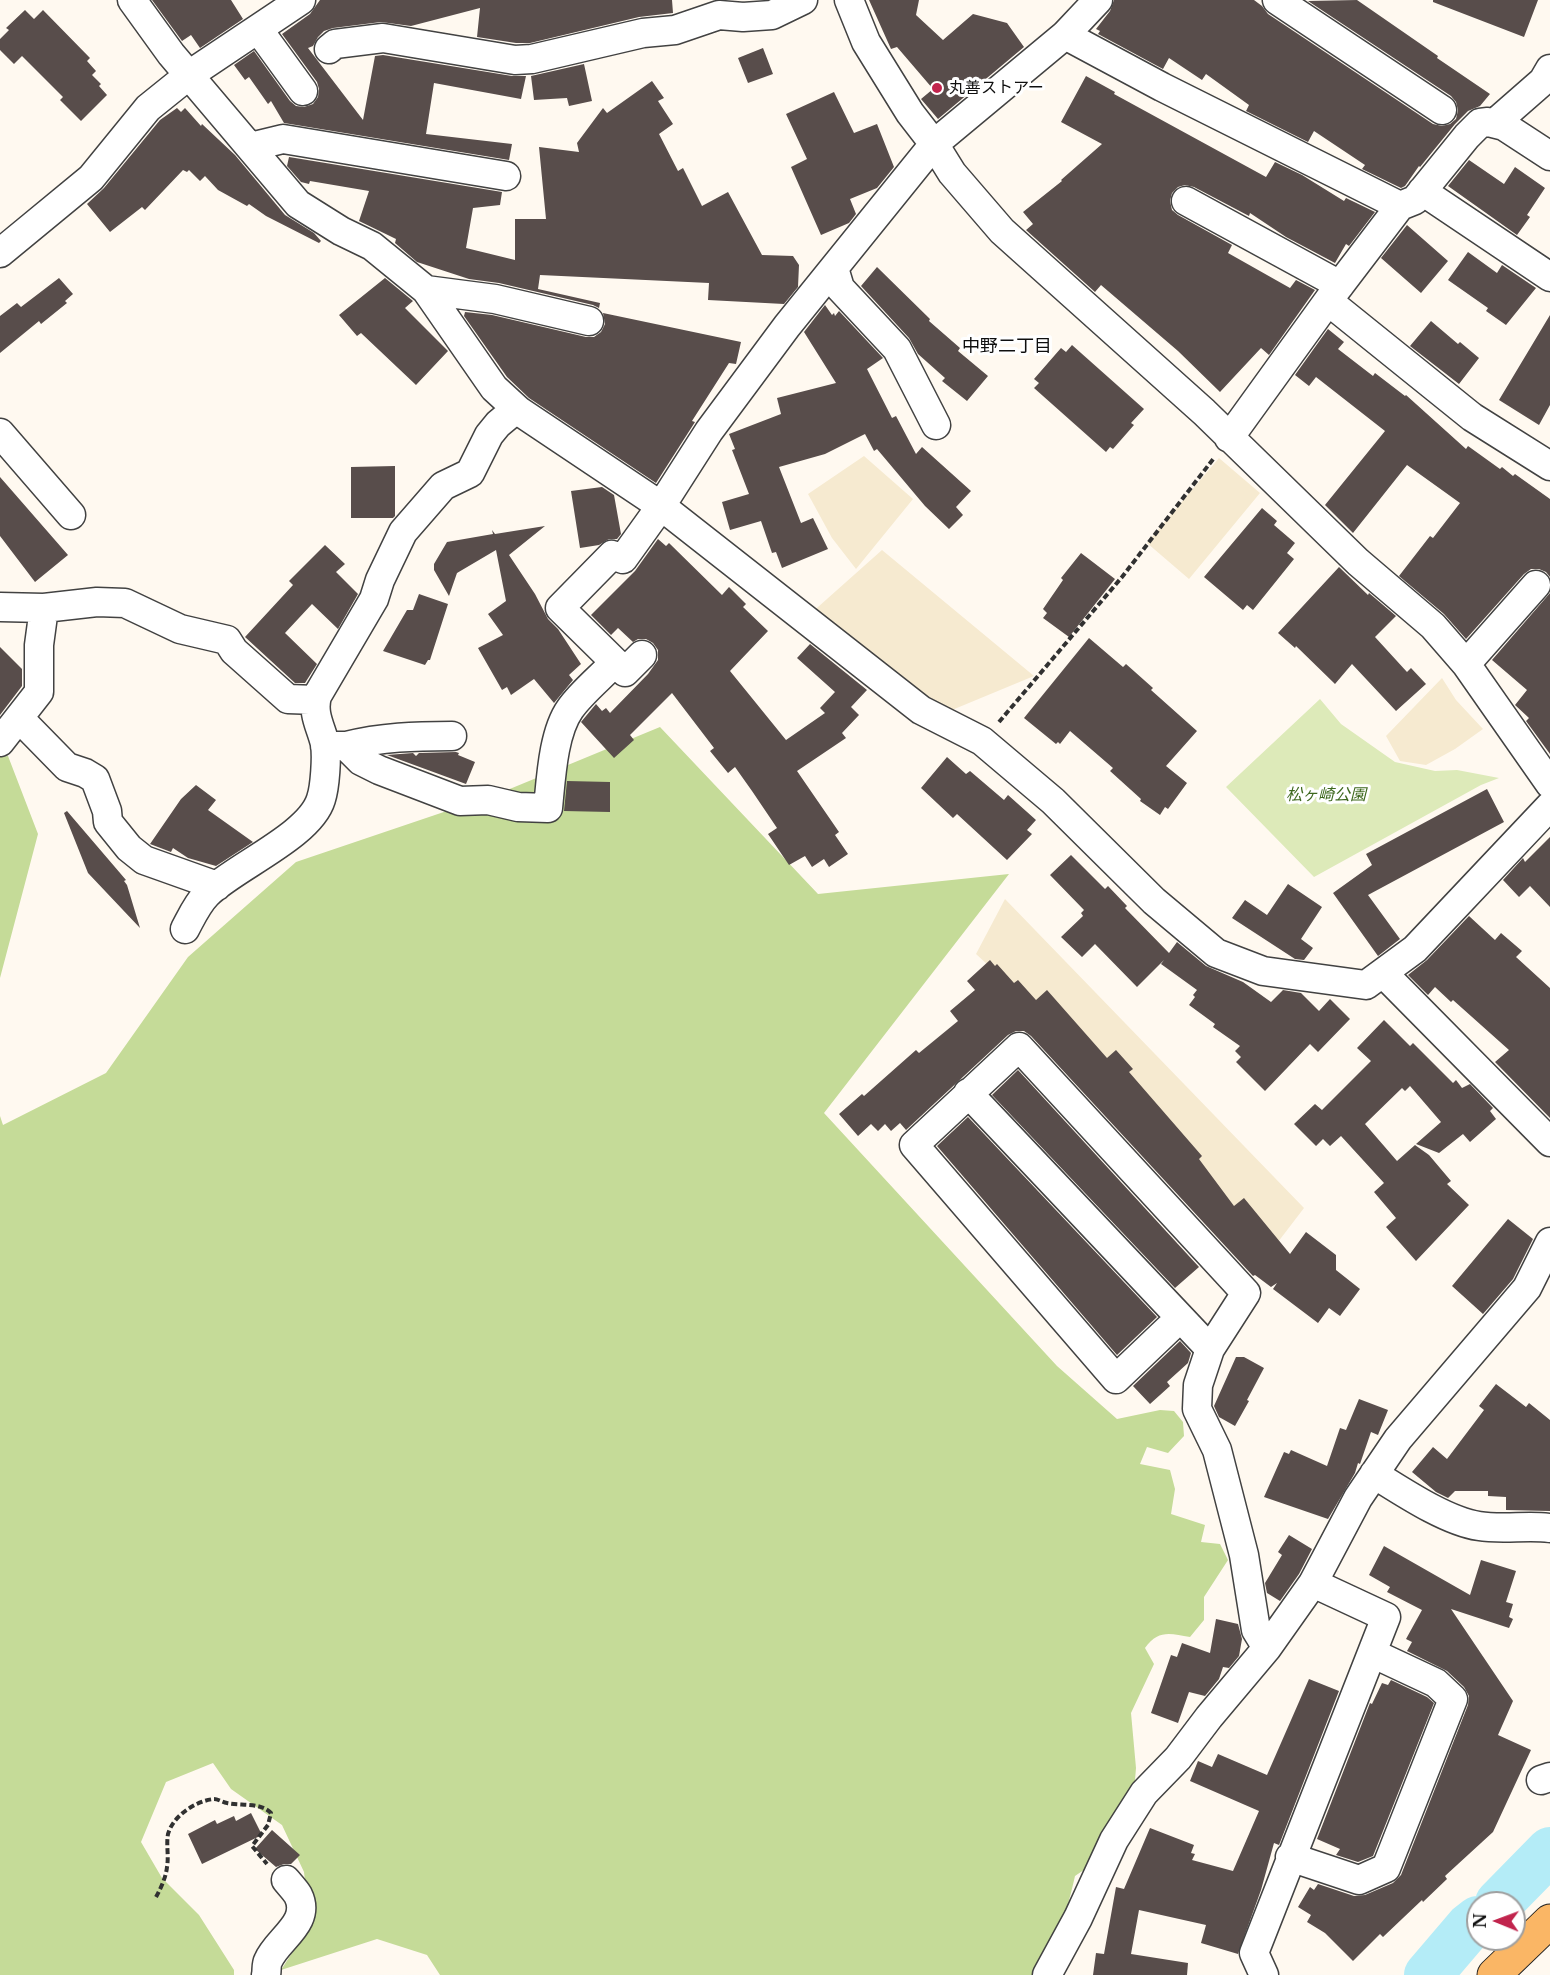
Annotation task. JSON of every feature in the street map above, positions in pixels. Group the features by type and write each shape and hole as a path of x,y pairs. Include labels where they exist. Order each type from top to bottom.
{"main road":[{"path":"1494,1975 1550,1921"}],"street":[{"path":"132,0 189,75 298,204 341,231 372,246 426,290 494,388 516,409 661,506 921,710 982,741 1053,801 1154,900 1216,953 1263,971 1366,985 1415,949 1550,806"},
{"path":"0,253 91,178 148,108 189,75 301,0"},
{"path":"329,49 335,44 383,38 515,60 532,59 643,33 675,30 743,9 772,15 803,0"},
{"path":"849,0 866,42 910,113 934,144 952,173 1002,231 1196,405 1358,562 1433,626 1466,664 1550,784"},
{"path":"642,655 625,672 560,608 612,555 623,559 710,432 787,326 934,144 1065,35 1098,0"},
{"path":"1276,0 1442,110"},
{"path":"258,29 303,91"},
{"path":"1065,35 1162,87 1411,199 1550,277"},
{"path":"1495,123 1543,81 1550,69"},
{"path":"1229,438 1334,293 1411,199 1480,123 1495,123 1504,126 1550,156"},
{"path":"250,147 283,139 506,176"},
{"path":"1186,201 1334,293 1472,417 1550,466"},
{"path":"834,268 840,288 897,349 936,425"},
{"path":"426,290 495,299 589,321"},
{"path":"516,409 489,435 470,473 443,486 403,532 380,580 374,599 316,700 314,711 336,746 379,770 460,801 488,800 518,807 548,808 559,734 569,710 615,662"},
{"path":"0,433 71,515"},
{"path":"1466,664 1536,585"},
{"path":"0,607 44,608 97,602 125,603 180,629 227,640 234,651 288,699 316,700"},
{"path":"0,742 39,692 39,645 44,608"},
{"path":"19,718 67,767 95,779 107,812 108,822 129,848 144,860 216,886"},
{"path":"336,746 376,738 452,736"},
{"path":"185,929 204,896 306,823 321,800 336,746"},
{"path":"1383,973 1550,1142"},
{"path":"1180,1318 1116,1379 914,1144 1019,1047 1246,1293 1210,1349 1198,1385 1197,1409 1217,1450 1244,1555 1256,1630 1267,1648"},
{"path":"968,1093 1210,1349"},
{"path":"1047,1975 1078,1918 1114,1840 1144,1793 1178,1758 1267,1648 1313,1583 1358,1498 1398,1439 1527,1288 1550,1242"},
{"path":"1374,1474 1409,1496 1480,1526 1550,1528"},
{"path":"1264,1975 1254,1953 1386,1617 1313,1583"},
{"path":"1290,1857 1359,1880 1386,1868 1453,1699 1436,1683 1372,1653"},
{"path":"266,1975 267,1962 281,1941 295,1929 300,1915 298,1896 286,1880"}],"path":[{"path":"982,741 1122,577 1229,438"},
{"path":"156,1897 167,1869 168,1836 173,1824 184,1812 196,1804 215,1799 269,1810 271,1813 268,1825 252,1846 260,1858 286,1880"}],"shaded area":[{"path":"864,456 913,499 856,569 832,538 808,494"},
{"path":"1219,458 1260,493 1189,579 1147,543"},
{"path":"882,550 1034,676 952,710 921,701 809,615"},
{"path":"1442,678 1456,700 1483,729 1455,749 1426,765 1400,761 1386,736"},
{"path":"1005,899 1304,1208 1265,1259 1094,1063 976,954"}],"green space":[{"name":"松ヶ崎公園","path":"1320,699 1341,724 1395,762 1435,771 1457,770 1499,778 1481,785 1314,877 1226,787"},
{"path":"660,727 818,894 1009,874 824,1113 1057,1366 1117,1419 1160,1410 1174,1411 1183,1422 1184,1436 1168,1453 1147,1447 1140,1464 1170,1470 1175,1489 1171,1514 1205,1525 1201,1542 1220,1544 1228,1560 1204,1597 1204,1620 1190,1637 1164,1634 1155,1638 1145,1648 1154,1664 1131,1713 1136,1768 1134,1792 1094,1863 1075,1876 1065,1915 1048,1955 1032,1975 440,1975 427,1955 377,1939 281,1970 310,1925 304,1872 282,1825 231,1789 213,1763 166,1782 141,1842 162,1878 199,1915 234,1970 234,1975 0,1975 0,1116 3,1125 106,1073 188,957 296,862 500,793"},
{"path":"8,756 38,834 0,978 0,757"}],"building":[{"path":"152,0 231,0 243,19 200,48 191,35 182,41"},
{"path":"320,0 672,0 673,13 639,17 530,43 516,43 477,37 480,8 411,26 381,22 333,28 324,31 313,46 308,48 363,120 375,56 383,55 512,76 526,76 521,99 434,83 426,134 512,144 509,160 284,123 271,101 268,104 249,77 245,80 234,65 254,51 290,101 296,106 304,107 313,104 318,97 317,82 282,34 310,14"},
{"path":"869,0 919,0 916,15 943,40 973,14 1007,23 1024,47 938,119 921,99 933,89 897,47 891,49"},
{"path":"1114,0 1254,0 1268,14 1433,124 1442,126 1450,124 1456,119 1458,110 1451,96 1308,1 1357,0 1490,94 1480,106 1468,111 1455,124 1401,188 1362,169 1365,165 1314,131 1308,142 1246,111 1249,105 1206,74 1202,80 1169,58 1163,69 1098,34 1100,31 1096,29 1110,11"},
{"path":"1433,0 1538,0 1524,37 1433,2"},
{"path":"25,10 34,19 43,10 90,58 87,61 96,71 92,75 107,95 81,121 60,100 63,97 22,56 14,64 0,50 0,39 9,30 6,28"},
{"path":"763,48 773,74 748,83 738,58"},
{"path":"584,64 592,101 569,106 567,98 534,100 531,76"},
{"path":"1086,76 1115,92 1114,94 1266,177 1275,162 1302,175 1344,201 1346,198 1375,212 1349,246 1346,244 1335,263 1286,237 1250,213 1249,216 1194,187 1185,185 1178,187 1172,193 1170,201 1172,210 1232,245 1228,253 1290,288 1296,280 1315,290 1269,355 1261,348 1220,392 1178,351 1101,285 1095,292 1026,230 1033,224 1023,212 1062,181 1102,144 1061,122"},
{"path":"652,81 664,98 658,101 673,124 659,134 678,171 683,168 702,206 728,192 762,255 793,256 799,265 798,287 784,304 708,300 709,283 540,275 538,289 600,303 599,308 499,283 469,279 417,262 395,243 396,239 359,221 369,191 310,181 309,184 301,182 287,166 289,157 502,192 500,205 473,208 466,248 515,260 515,219 546,219 539,147 579,152 577,143 603,108 607,113"},
{"path":"834,92 854,133 877,124 894,167 877,188 850,199 856,214 849,223 821,235 791,167 807,159 786,114"},
{"path":"177,108 181,112 185,108 201,126 202,124 235,155 285,215 314,233 321,241 319,243 266,216 249,204 247,206 218,190 205,176 200,181 189,170 187,172 183,170 145,210 142,207 110,232 87,204 104,188 160,120"},
{"path":"1469,160 1504,184 1515,167 1545,188 1527,215 1530,217 1517,235 1448,186"},
{"path":"1407,225 1448,261 1421,293 1381,258"},
{"path":"1468,252 1497,273 1502,265 1536,288 1506,325 1486,311 1488,308 1448,280"},
{"path":"877,267 930,319 929,321 960,348 958,351 988,376 967,401 942,381 945,378 918,354 909,338 861,286"},
{"path":"59,278 73,294 65,301 67,303 41,324 39,321 0,353 0,316 17,303 21,307"},
{"path":"385,278 413,301 405,308 448,351 416,385 361,333 357,336 339,315"},
{"path":"825,305 832,315 834,313 835,316 839,311 883,358 867,369 892,418 896,416 916,454 922,447 971,491 956,507 963,515 949,529 925,506 877,449 874,451 865,434 825,454 779,467 801,523 813,518 828,549 782,568 776,552 772,553 761,521 730,530 722,502 749,494 732,450 735,449 729,434 781,414 777,398 836,383 804,332"},
{"path":"465,312 492,315 586,337 594,337 601,332 605,324 603,313 741,342 736,364 729,363 656,483 529,398 507,377 464,316"},
{"path":"1550,315 1550,405 1539,425 1499,400"},
{"path":"1431,321 1479,358 1459,384 1410,346"},
{"path":"1328,329 1344,342 1338,349 1373,376 1375,373 1406,395 1466,449 1468,446 1500,469 1502,467 1513,476 1515,474 1550,499 1550,577 1539,569 1531,569 1524,574 1466,639 1444,614 1399,576 1430,536 1433,538 1460,503 1407,465 1353,533 1325,505 1385,431 1316,377 1309,386 1295,375"},
{"path":"1072,345 1144,409 1131,423 1134,425 1113,449 1110,447 1106,452 1034,388 1039,383 1034,379 1061,348 1066,352"},
{"path":"395,466 395,516 393,518 351,518 351,467"},
{"path":"0,477 68,555 35,582 0,536"},
{"path":"602,487 614,495 621,534 617,539 609,539 599,545 580,548 571,491"},
{"path":"1262,508 1277,521 1274,525 1295,543 1287,553 1294,559 1253,610 1247,605 1243,610 1204,577"},
{"path":"545,526 509,555 535,594 548,619 558,629 581,664 569,675 573,680 554,703 534,679 511,695 507,687 502,690 478,648 503,635 488,614 506,601 496,550 457,573 449,596 434,570 434,564 447,542 493,534 492,530 495,534"},
{"path":"658,539 666,546 669,543 722,595 729,587 746,604 743,607 768,631 730,671 786,740 825,713 820,708 835,692 797,658 810,644 867,690 851,707 859,715 842,733 846,738 797,771 839,832 835,835 848,854 829,867 824,859 812,867 805,856 789,865 768,834 777,828 752,791 735,767 728,773 710,751 714,748 672,693 630,735 634,740 614,758 581,722 596,704 602,711 606,708 610,713 648,674 658,660 658,650 653,643 646,639 633,642 618,628 611,635 591,615 635,571"},
{"path":"325,545 345,564 336,572 358,594 338,629 312,604 285,633 317,664 305,683 295,683 245,637 293,585 289,581"},
{"path":"1081,553 1115,579 1069,637 1043,618 1047,613 1043,609 1063,580 1061,578"},
{"path":"1339,567 1368,595 1369,593 1396,616 1375,637 1407,672 1411,668 1426,684 1396,711 1352,664 1335,684 1296,646 1295,648 1278,633"},
{"path":"1550,593 1550,754 1526,721 1529,718 1515,705 1527,690 1492,660"},
{"path":"419,594 448,604 430,660 425,665 383,651 407,610 413,610"},
{"path":"1089,638 1123,667 1126,664 1197,731 1166,766 1187,783 1168,809 1165,807 1160,815 1140,801 1141,799 1110,771 1113,768 1070,731 1060,744 1058,742 1056,744 1024,718"},
{"path":"0,647 22,669 22,686 0,715"},
{"path":"456,752 475,762 466,784 387,755 413,753 416,756 419,753"},
{"path":"947,757 966,774 970,771 1004,800 1008,795 1036,820 1027,830 1032,834 1007,860 957,814 953,818 921,788"},
{"path":"567,781 610,782 610,812 564,811"},
{"path":"196,785 216,800 208,810 253,842 216,866 188,858 173,848 171,852 150,844 181,799"},
{"path":"1487,789 1504,822 1368,895 1400,939 1378,956 1333,893 1372,865 1366,854"},
{"path":"67,811 126,880 124,881 140,928 88,873 64,813"},
{"path":"1550,837 1550,907 1530,886 1519,897 1503,880 1523,858 1525,862"},
{"path":"1071,855 1105,889 1108,886 1127,906 1125,908 1169,953 1177,942 1206,966 1243,982 1271,1002 1283,990 1301,993 1319,1011 1330,999 1350,1019 1318,1052 1310,1044 1265,1091 1236,1062 1241,1057 1235,1051 1240,1046 1213,1027 1215,1024 1189,1005 1197,990 1161,964 1164,960 1137,987 1095,944 1082,957 1061,937 1083,916 1081,913 1084,910 1050,875"},
{"path":"1288,884 1322,907 1301,939 1313,948 1304,960 1295,959 1232,918 1245,900 1267,915"},
{"path":"1469,916 1495,940 1501,933 1522,951 1516,957 1550,988 1550,1118 1495,1062 1509,1050 1453,1000 1451,1002 1435,987 1428,995 1408,975 1427,960"},
{"path":"990,960 995,966 997,964 1014,983 1018,980 1036,1000 1047,990 1107,1058 1116,1050 1133,1069 1129,1072 1202,1156 1199,1159 1234,1206 1244,1198 1290,1254 1306,1232 1336,1255 1336,1270 1360,1289 1340,1316 1329,1308 1318,1323 1273,1289 1277,1283 1271,1287 1255,1275 1253,1276 1024,1031 1016,1031 1008,1035 906,1130 900,1123 891,1131 885,1124 878,1131 871,1124 858,1136 839,1114 862,1094 864,1096 916,1050 919,1053 958,1021 950,1011 975,990 967,981"},
{"path":"1384,1020 1410,1046 1413,1043 1453,1083 1456,1080 1462,1088 1470,1084 1493,1108 1490,1111 1496,1119 1470,1142 1463,1134 1439,1153 1416,1144 1441,1122 1410,1086 1405,1091 1402,1088 1365,1124 1397,1161 1415,1145 1429,1155 1451,1181 1447,1184 1469,1205 1416,1261 1386,1227 1396,1218 1374,1192 1384,1183 1341,1136 1330,1146 1323,1139 1316,1146 1294,1124 1315,1104 1322,1110 1371,1061 1357,1048"},
{"path":"1018,1070 1199,1267 1175,1288 992,1095"},
{"path":"968,1117 1157,1317 1117,1355 937,1146"},
{"path":"1508,1219 1533,1239 1513,1279 1483,1314 1452,1286"},
{"path":"1180,1341 1191,1353 1188,1363 1167,1382 1170,1386 1150,1404 1133,1386"},
{"path":"1236,1357 1244,1357 1264,1368 1235,1426 1219,1417 1214,1406"},
{"path":"1496,1384 1526,1407 1529,1403 1550,1420 1550,1511 1506,1510 1506,1497 1488,1496 1488,1491 1455,1491 1448,1498 1436,1492 1412,1472 1433,1447 1447,1459 1484,1410 1479,1406"},
{"path":"1359,1399 1388,1410 1378,1435 1371,1432 1360,1464 1358,1463 1355,1473 1328,1519 1264,1497 1284,1452 1289,1454 1291,1450 1327,1466 1340,1428 1346,1430"},
{"path":"1289,1535 1312,1549 1299,1574 1280,1601 1267,1593 1265,1583 1282,1555 1278,1552"},
{"path":"1384,1546 1470,1595 1481,1560 1516,1571 1506,1602 1513,1604 1509,1617 1513,1619 1509,1628 1451,1609 1513,1701 1498,1735 1531,1750 1493,1832 1445,1876 1447,1879 1423,1902 1422,1900 1383,1937 1380,1934 1353,1961 1325,1933 1307,1922 1311,1915 1298,1907 1310,1887 1314,1890 1318,1884 1354,1896 1365,1895 1393,1883 1401,1875 1468,1705 1469,1696 1464,1687 1447,1671 1407,1651 1412,1642 1406,1639 1422,1610 1387,1592 1390,1587 1369,1575"},
{"path":"1216,1619 1238,1624 1242,1639 1239,1656 1229,1668 1223,1667 1219,1679 1205,1696 1189,1692 1178,1723 1151,1713 1171,1655 1177,1657 1182,1643 1210,1653"},
{"path":"1309,1679 1339,1691 1279,1845 1274,1843 1261,1890 1238,1954 1201,1943 1206,1925 1139,1910 1131,1954 1188,1963 1187,1975 1093,1975 1096,1953 1104,1954 1116,1887 1124,1889 1150,1828 1194,1845 1191,1853 1195,1854 1192,1860 1233,1871 1259,1811 1190,1781 1198,1761 1212,1767 1218,1754 1267,1775"},
{"path":"1391,1680 1427,1697 1434,1703 1373,1856 1358,1862 1336,1855 1340,1849 1317,1839 1370,1703 1372,1704 1382,1683 1388,1685"},
{"path":"251,1813 262,1835 202,1864 188,1834 215,1820 217,1824 234,1816 236,1821"},
{"path":"272,1830 300,1855 291,1864 276,1867 255,1849"}],"waterway":[{"path":"1511,1891 1550,1851"},
{"path":"1428,1975 1466,1931"}],"place":[{"name":"丸善ストアー","path":"937,88"}],"district":[{"name":"中野二丁目","path":"1007,347"}]}
